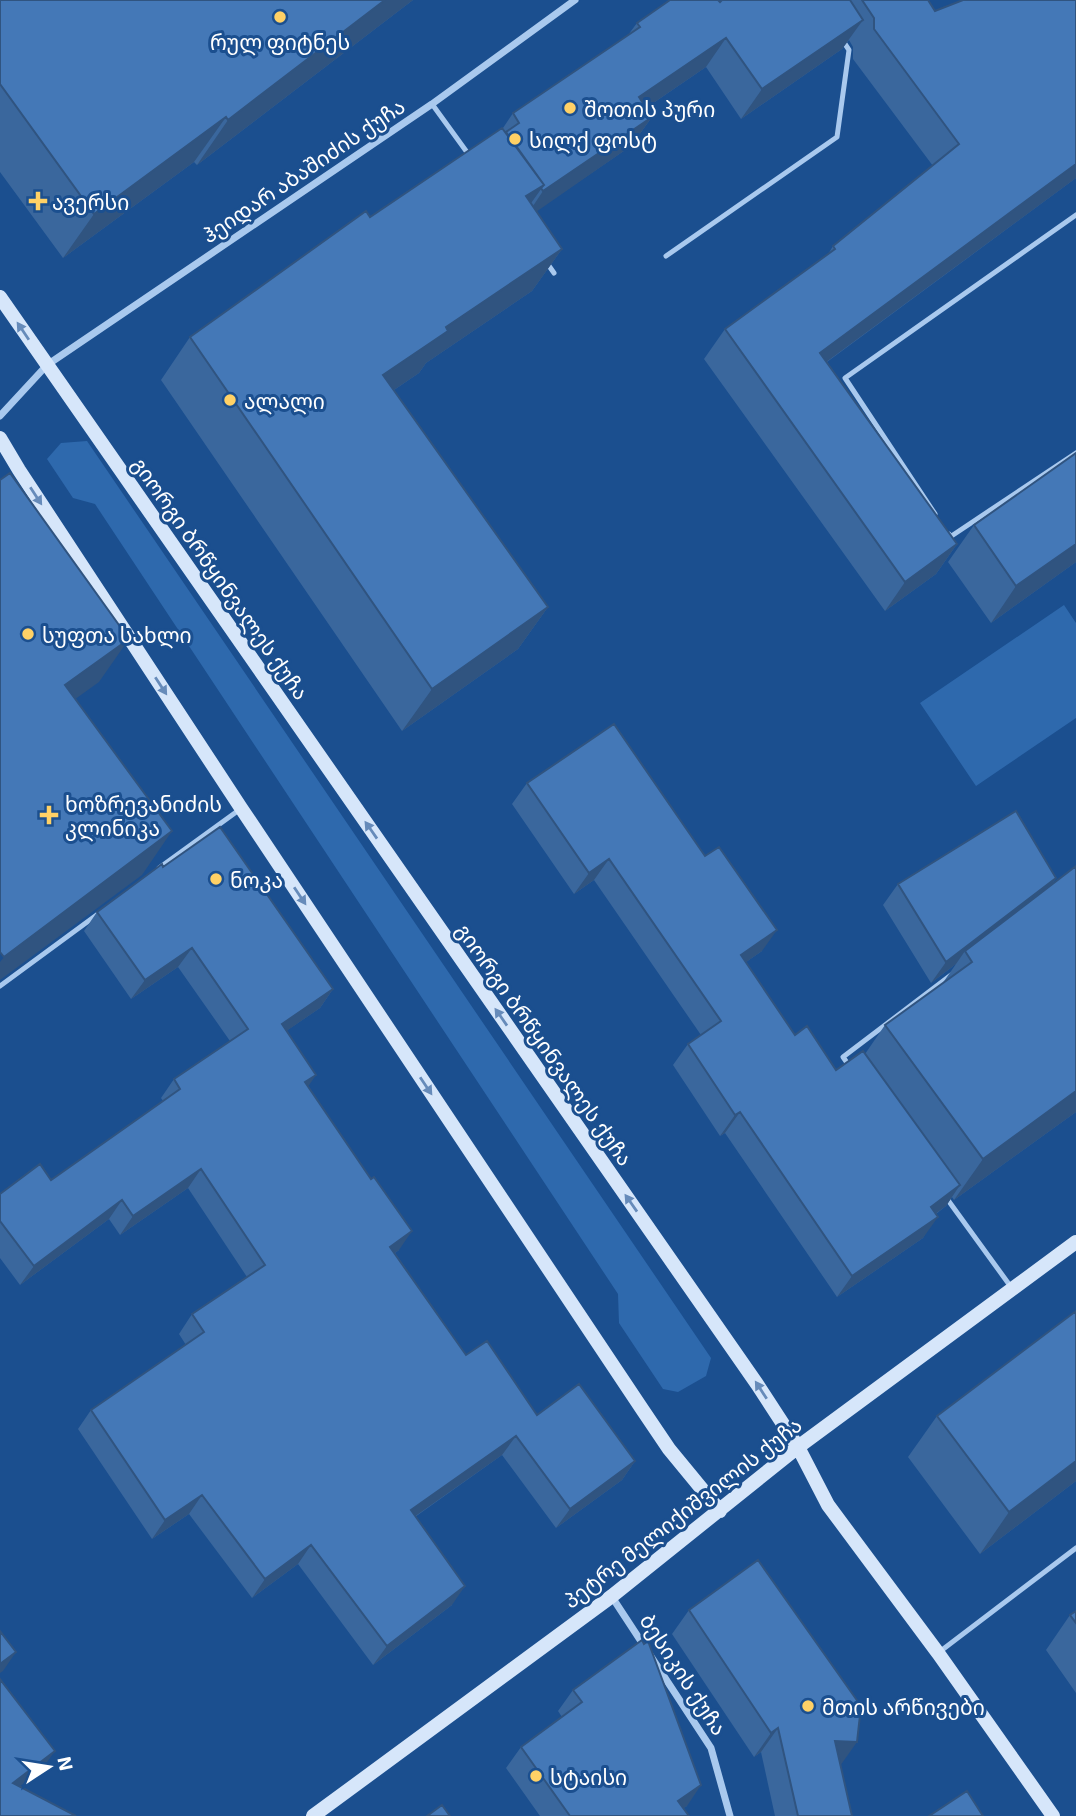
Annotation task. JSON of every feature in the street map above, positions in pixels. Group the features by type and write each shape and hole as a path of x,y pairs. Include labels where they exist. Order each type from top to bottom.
{"street":[{"name":"ჰეიდარ აბაშიძის ქუჩა","path":"0,416 47,365 432,104 575,0"},
{"name":"გიორგი ბრწყინვალეს ქუჩა","path":"0,297 749,1373 798,1447 828,1505 938,1653 1053,1816"},
{"path":"0,438 241,808 642,1409 669,1449 720,1511"},
{"name":"პეტრე მელიქიშვილის ქუჩა","path":"313,1816 611,1596 798,1447 1076,1242"},
{"name":"ბესიკის ქუჩა","path":"611,1596 711,1748 730,1816"}],"lane":[{"path":"666,256 837,137 849,50 836,30"},
{"path":"432,104 471,158"},
{"path":"1076,215 845,379 950,537 1076,453"},
{"path":"539,252 554,273"},
{"path":"152,873 241,808"},
{"path":"0,986 109,906"},
{"path":"851,1068 843,1057 954,972"},
{"path":"944,1195 1013,1289"},
{"path":"938,1653 1076,1548"}],"shaded area":[{"path":"87,441 711,1358 706,1376 678,1392 663,1389 619,1323 618,1294 95,504 73,498 47,459 61,443"},
{"path":"1064,605 1076,623 1076,718 976,786 920,703"}],"building":[{"path":"0,0 385,0 228,120 226,117 94,214 0,84"},
{"path":"670,0 850,0 863,20 762,89 726,38 639,97 652,117 543,191 541,188 544,185 506,132 519,123 513,113 640,27 637,23"},
{"path":"862,0 928,0 935,11 963,0 1076,0 1076,164 820,353 957,544 905,582 725,329 835,249 833,246 959,144 874,29 874,18"},
{"path":"502,128 544,185 526,196 562,249 446,327 448,331 383,375 548,607 432,689 190,337 366,211 370,217"},
{"path":"1076,453 1076,544 1016,586 974,525"},
{"path":"10,473 129,639 65,685 172,831 4,957 0,952 0,480"},
{"path":"614,724 705,856 719,847 777,930 741,955 795,1035 807,1026 836,1070 863,1051 960,1185 931,1207 938,1217 852,1276 740,1112 735,1115 688,1044 721,1021 609,859 589,873 527,783"},
{"path":"1016,811 1056,878 946,962 898,884"},
{"path":"220,827 333,989 282,1024 316,1075 305,1082 371,1179 374,1177 412,1231 390,1247 466,1355 487,1341 537,1415 579,1384 635,1461 570,1509 516,1436 411,1510 465,1586 387,1646 311,1545 265,1579 202,1495 165,1520 91,1410 204,1332 192,1314 265,1265 201,1169 133,1216 122,1200 34,1266 0,1221 0,1194 40,1164 51,1180 180,1089 174,1079 248,1029 192,948 145,980 97,912 162,864 163,867"},
{"path":"1076,866 1076,1091 983,1159 885,1025 972,962 965,951"},
{"path":"1076,1311 1076,1461 1009,1512 937,1416"},
{"path":"758,1560 861,1706 857,1742 835,1741 852,1816 798,1816 778,1728 771,1733 689,1610"},
{"path":"1076,1611 1076,1623 1070,1615"},
{"path":"0,1631 16,1652 0,1664"},
{"path":"642,1640 644,1644 648,1641 701,1785 678,1801 689,1816 570,1816 521,1747 582,1702 573,1690"},
{"path":"0,1679 55,1751 13,1783 76,1816 0,1816"},
{"path":"967,1791 983,1816 929,1816"},
{"path":"442,1805 450,1816 427,1816"}],"place":[{"name":"რულ ფიტნეს","path":"280,17"},
{"name":"შოთის პური","path":"570,108"},
{"name":"სილქ ფოსტ","path":"515,139"},
{"name":"ავერსი","path":"38,201"},
{"name":"ალალი","path":"230,400"},
{"name":"სუფთა სახლი","path":"28,634"},
{"name":"ხოზრევანიძის კლინიკა","path":"49,815"},
{"name":"ნოკა","path":"216,879"},
{"name":"მთის არწივები","path":"808,1706"},
{"name":"სტაისი","path":"536,1776"}]}
